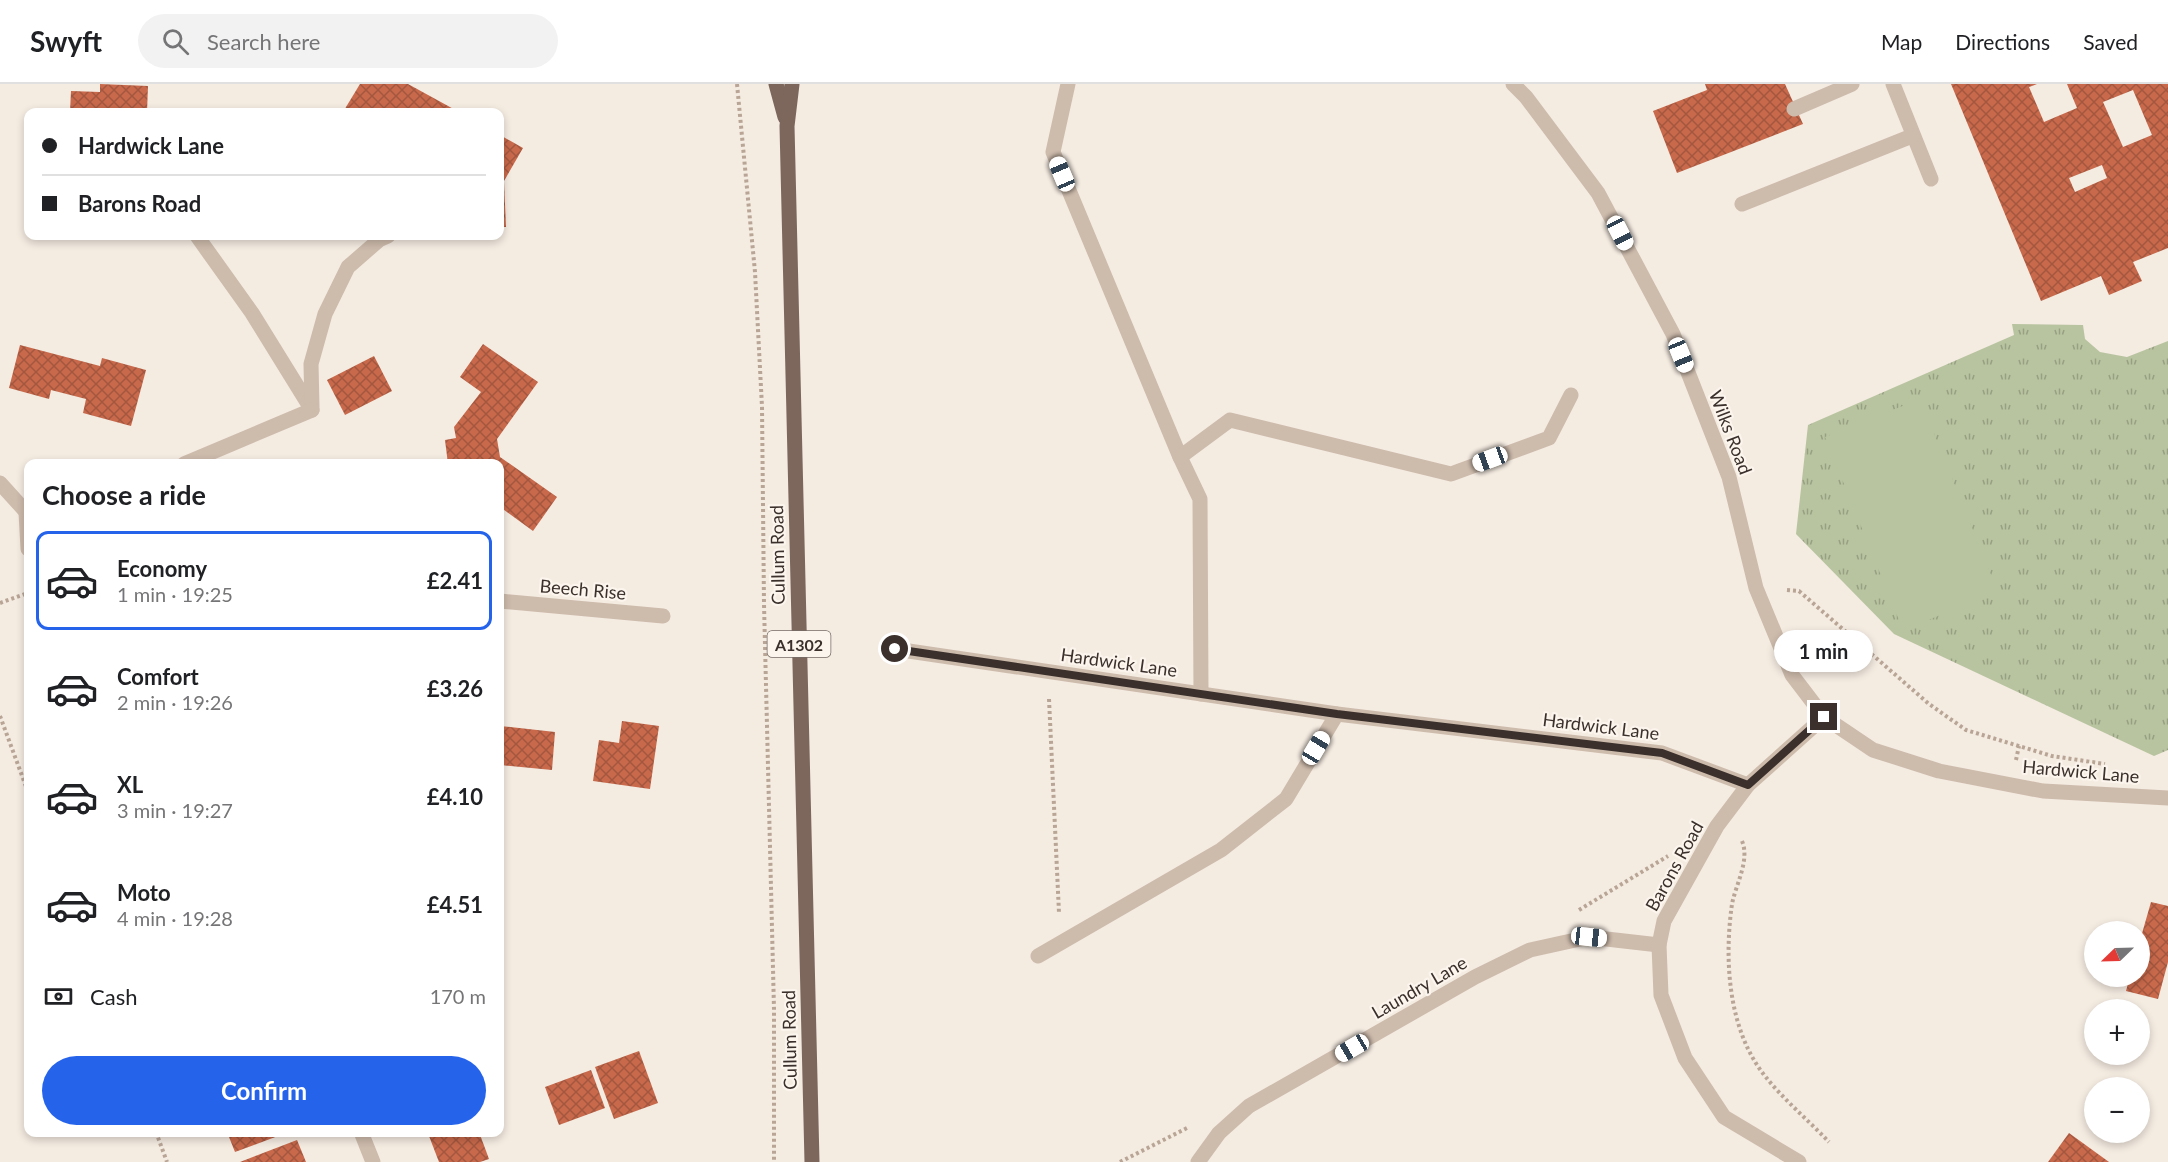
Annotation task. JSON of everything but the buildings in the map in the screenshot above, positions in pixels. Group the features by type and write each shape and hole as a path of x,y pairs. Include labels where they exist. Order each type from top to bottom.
{"main road":[{"name":"Cullum Road","path":"776,84 787,126"},
{"name":"Cullum Road","path":"792,84 787,126 812,1162"}],"street":[{"path":"1068,84 1053,152 1180,457 1200,499 1201,694"},
{"name":"Wilks Road","path":"1513,84 1526,97 1598,193 1673,334 1729,477 1756,588 1792,675 1824,717"},
{"path":"1794,109 1852,84"},
{"path":"1893,84 1931,179"},
{"path":"1742,204 1912,136"},
{"path":"200,240 252,313 312,410"},
{"path":"312,410 311,364 326,314 348,267 379,240"},
{"path":"1180,457 1230,420 1451,474 1549,438 1571,395"},
{"path":"196,459 312,410"},
{"path":"0,483 24,508"},
{"name":"Beech Rise","path":"504,601 663,616"},
{"name":"Hardwick Lane","path":"895,649 1337,714 1662,753 1748,785"},
{"path":"1038,956 1221,850 1286,799 1337,714"},
{"name":"Hardwick Lane","path":"1824,717 1873,750 1939,771 2043,791 2168,798"},
{"name":"Barons Road","path":"1799,1162 1724,1118 1685,1058 1661,995 1659,945 1664,921 1718,826 1748,785 1824,717"},
{"name":"Laundry Lane","path":"1198,1162 1220,1133 1249,1107 1475,977 1530,950 1589,937 1659,945"},
{"path":"363,1137 373,1162"}],"path":[{"path":"738,84 755,272 762,407 774,1009 774,1162"},
{"path":"1756,588 1799,591 1929,704 1966,730 2052,756 2110,765"},
{"path":"0,603 24,594"},
{"path":"1047,672 1061,941"},
{"path":"0,716 24,781"},
{"path":"1742,842 1746,851 1732,904 1729,973 1738,1028 1764,1075 1829,1142"},
{"path":"1574,914 1678,850"},
{"path":"158,1137 167,1162"}],"green space":[{"path":"2012,324 2083,325 2085,339 2100,352 2127,357 2168,341 2168,750 2154,756 1894,634 1796,534 1808,425 2014,335"},
{"path":"1920,399 1998,592 1903,630 1825,437"}],"route":[{"path":"895,649 1337,714 1662,753 1748,785 1824,717"}]}
